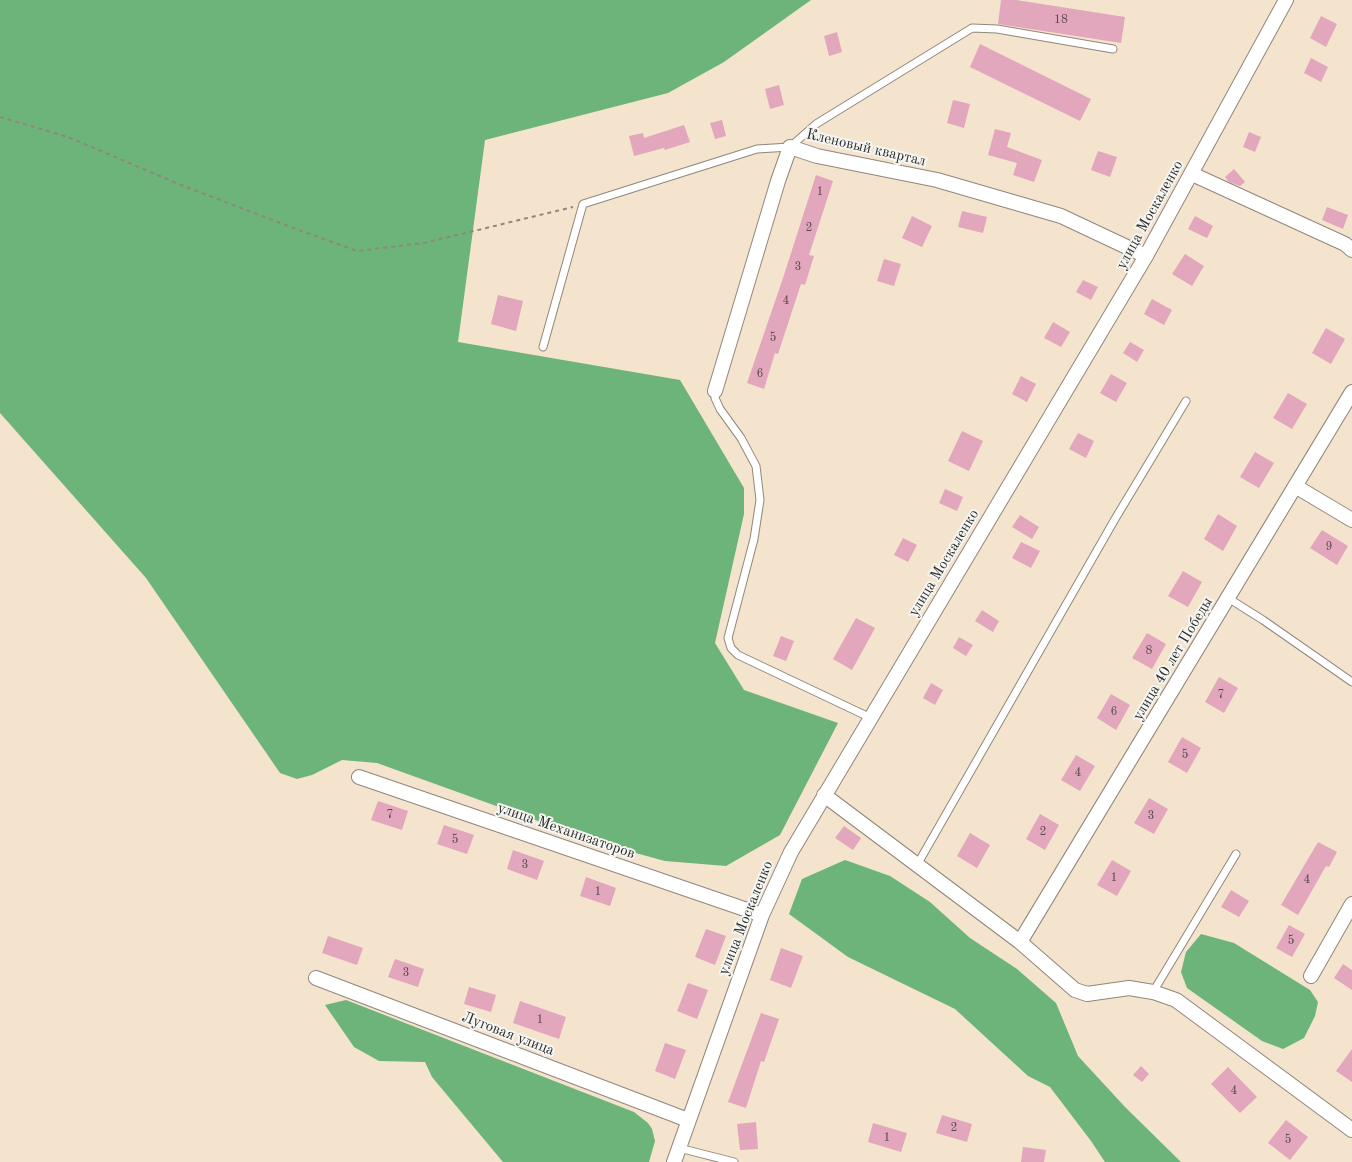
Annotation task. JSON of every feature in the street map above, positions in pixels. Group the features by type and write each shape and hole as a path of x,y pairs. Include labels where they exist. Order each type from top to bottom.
{"street":[{"name":"улица Москаленко","path":"674,1162 762,915 790,852 1146,256 1286,0"},
{"name":"Кленовый квартал","path":"715,391 790,147 817,156 937,180 1061,216 1146,256"},
{"path":"1192,174 1345,244 1352,250"},
{"name":"улица 40 лет Победы","path":"1020,942 1352,392"},
{"path":"1295,486 1352,520"},
{"name":"улица Механизаторов","path":"359,777 762,915"},
{"path":"824,795 1020,942 1075,990 1087,994 1129,988 1154,992 1176,1000 1352,1130"},
{"path":"1311,976 1352,904"},
{"name":"Луговая улица","path":"316,978 688,1120"}],"lane":[{"path":"543,347 583,204 757,149 790,147 816,124 972,28 997,29 1114,50"},
{"path":"715,391 715,398 720,409 741,438 756,466 760,500 754,539 728,638 731,648 738,655 871,718"},
{"path":"917,866 1110,528 1186,401"},
{"path":"1228,598 1352,682"},
{"path":"1154,992 1236,854"},
{"path":"679,1148 734,1162"}],"path":[{"path":"0,117 68,137 181,185 296,230 357,250 424,243 583,204"}],"green space":[{"path":"0,0 811,0 724,62 668,93 485,140 458,342 680,380 744,488 744,514 715,643 744,690 838,723 780,835 726,866 665,861 599,843 377,763 342,760 312,775 297,779 280,773 146,578 0,413"},
{"path":"845,860 890,876 930,902 970,938 1017,969 1056,1003 1078,1056 1125,1107 1181,1162 1105,1162 1050,1087 1028,1076 955,1009 848,957 789,914 802,879"},
{"path":"1201,934 1234,943 1310,990 1318,1002 1315,1016 1304,1038 1283,1049 1262,1041 1187,988 1181,972 1186,952"},
{"path":"346,1000 634,1112 648,1123 652,1129 655,1141 649,1162 503,1162 432,1077 425,1062 379,1061 354,1047 325,1005"}],"building":[{"path":"1001,0 1016,0 1125,17 1121,43 998,24"},
{"path":"1321,16 1337,24 1326,47 1310,38"},
{"path":"837,32 842,52 829,56 824,36"},
{"path":"980,44 1091,99 1080,121 970,67"},
{"path":"1311,58 1328,67 1321,82 1304,73"},
{"path":"779,85 784,105 770,109 765,89"},
{"path":"953,100 970,104 964,128 947,123"},
{"path":"722,120 726,136 715,139 710,123"},
{"path":"684,125 690,142 665,150 664,148 634,156 629,136 643,133 644,138"},
{"path":"995,129 1011,133 1007,147 1042,160 1034,182 1013,175 1017,163 988,155"},
{"path":"1249,132 1261,137 1255,152 1243,147"},
{"path":"1098,151 1117,157 1110,177 1091,170"},
{"path":"1234,169 1245,182 1240,186 1229,182 1225,177"},
{"path":"816,175 833,181 809,255 814,256 805,285 801,284 778,354 775,353 764,389 747,383"},
{"path":"1327,207 1348,215 1343,229 1322,220"},
{"path":"962,211 987,217 983,233 958,227"},
{"path":"912,216 932,226 922,247 902,238"},
{"path":"1195,216 1213,226 1207,238 1188,229"},
{"path":"1185,254 1204,266 1192,286 1172,274"},
{"path":"884,259 901,264 894,286 877,281"},
{"path":"1083,280 1098,287 1091,300 1076,292"},
{"path":"498,295 523,301 516,331 491,324"},
{"path":"1152,299 1172,310 1164,325 1144,314"},
{"path":"1053,322 1070,332 1061,347 1044,338"},
{"path":"1326,328 1345,339 1331,364 1312,353"},
{"path":"1130,342 1144,350 1137,362 1123,353"},
{"path":"1111,374 1127,383 1116,402 1100,393"},
{"path":"1021,376 1036,384 1027,402 1012,394"},
{"path":"1288,393 1307,404 1292,429 1273,418"},
{"path":"962,431 983,441 969,471 948,461"},
{"path":"1078,433 1094,441 1086,458 1069,449"},
{"path":"1255,452 1274,463 1259,488 1240,477"},
{"path":"945,489 963,497 957,511 939,503"},
{"path":"1218,514 1237,526 1223,551 1204,539"},
{"path":"1020,515 1039,527 1032,539 1012,527"},
{"path":"1322,530 1348,546 1337,565 1310,548"},
{"path":"903,538 917,545 908,562 894,555"},
{"path":"1021,542 1040,551 1031,568 1012,558"},
{"path":"1183,571 1202,582 1188,607 1168,596"},
{"path":"982,610 999,621 993,632 975,621"},
{"path":"856,618 875,628 852,670 833,659"},
{"path":"1147,633 1166,644 1152,669 1132,658"},
{"path":"781,636 794,641 786,661 773,656"},
{"path":"959,637 973,645 966,656 953,648"},
{"path":"1219,677 1238,688 1224,713 1205,702"},
{"path":"931,683 943,690 935,705 923,698"},
{"path":"1111,694 1130,705 1116,730 1097,718"},
{"path":"1182,737 1201,748 1187,773 1168,762"},
{"path":"1076,755 1095,766 1080,791 1061,780"},
{"path":"1149,798 1168,809 1154,834 1134,823"},
{"path":"378,801 408,811 402,830 371,820"},
{"path":"1040,814 1059,825 1045,850 1026,839"},
{"path":"444,825 474,835 467,854 437,844"},
{"path":"844,826 861,838 853,850 835,838"},
{"path":"970,833 990,845 977,868 957,856"},
{"path":"1318,842 1337,852 1329,867 1326,866 1298,915 1281,905"},
{"path":"513,850 544,861 537,880 507,869"},
{"path":"1112,860 1131,871 1117,896 1097,885"},
{"path":"586,877 616,888 610,906 580,896"},
{"path":"1231,890 1249,901 1239,917 1221,907"},
{"path":"1289,925 1305,934 1292,957 1276,948"},
{"path":"706,929 726,936 715,965 695,957"},
{"path":"328,936 363,948 357,965 322,953"},
{"path":"781,948 803,956 791,988 770,980"},
{"path":"395,959 424,969 418,987 388,977"},
{"path":"1343,964 1352,970 1352,990 1334,978"},
{"path":"688,983 708,990 697,1019 677,1011"},
{"path":"469,987 496,995 491,1012 464,1004"},
{"path":"520,1001 566,1017 559,1039 513,1023"},
{"path":"761,1013 779,1019 764,1062 761,1061 746,1108 728,1102"},
{"path":"665,1043 686,1050 675,1079 655,1071"},
{"path":"1352,1049 1352,1082 1336,1071"},
{"path":"1141,1066 1149,1074 1142,1082 1133,1075"},
{"path":"1228,1067 1257,1097 1240,1113 1211,1084"},
{"path":"942,1115 972,1124 967,1142 936,1133"},
{"path":"1286,1120 1308,1137 1290,1160 1268,1143"},
{"path":"756,1122 758,1149 740,1150 737,1124"},
{"path":"873,1123 907,1133 901,1152 868,1142"},
{"path":"1023,1147 1046,1150 1044,1162 1021,1162"}]}
